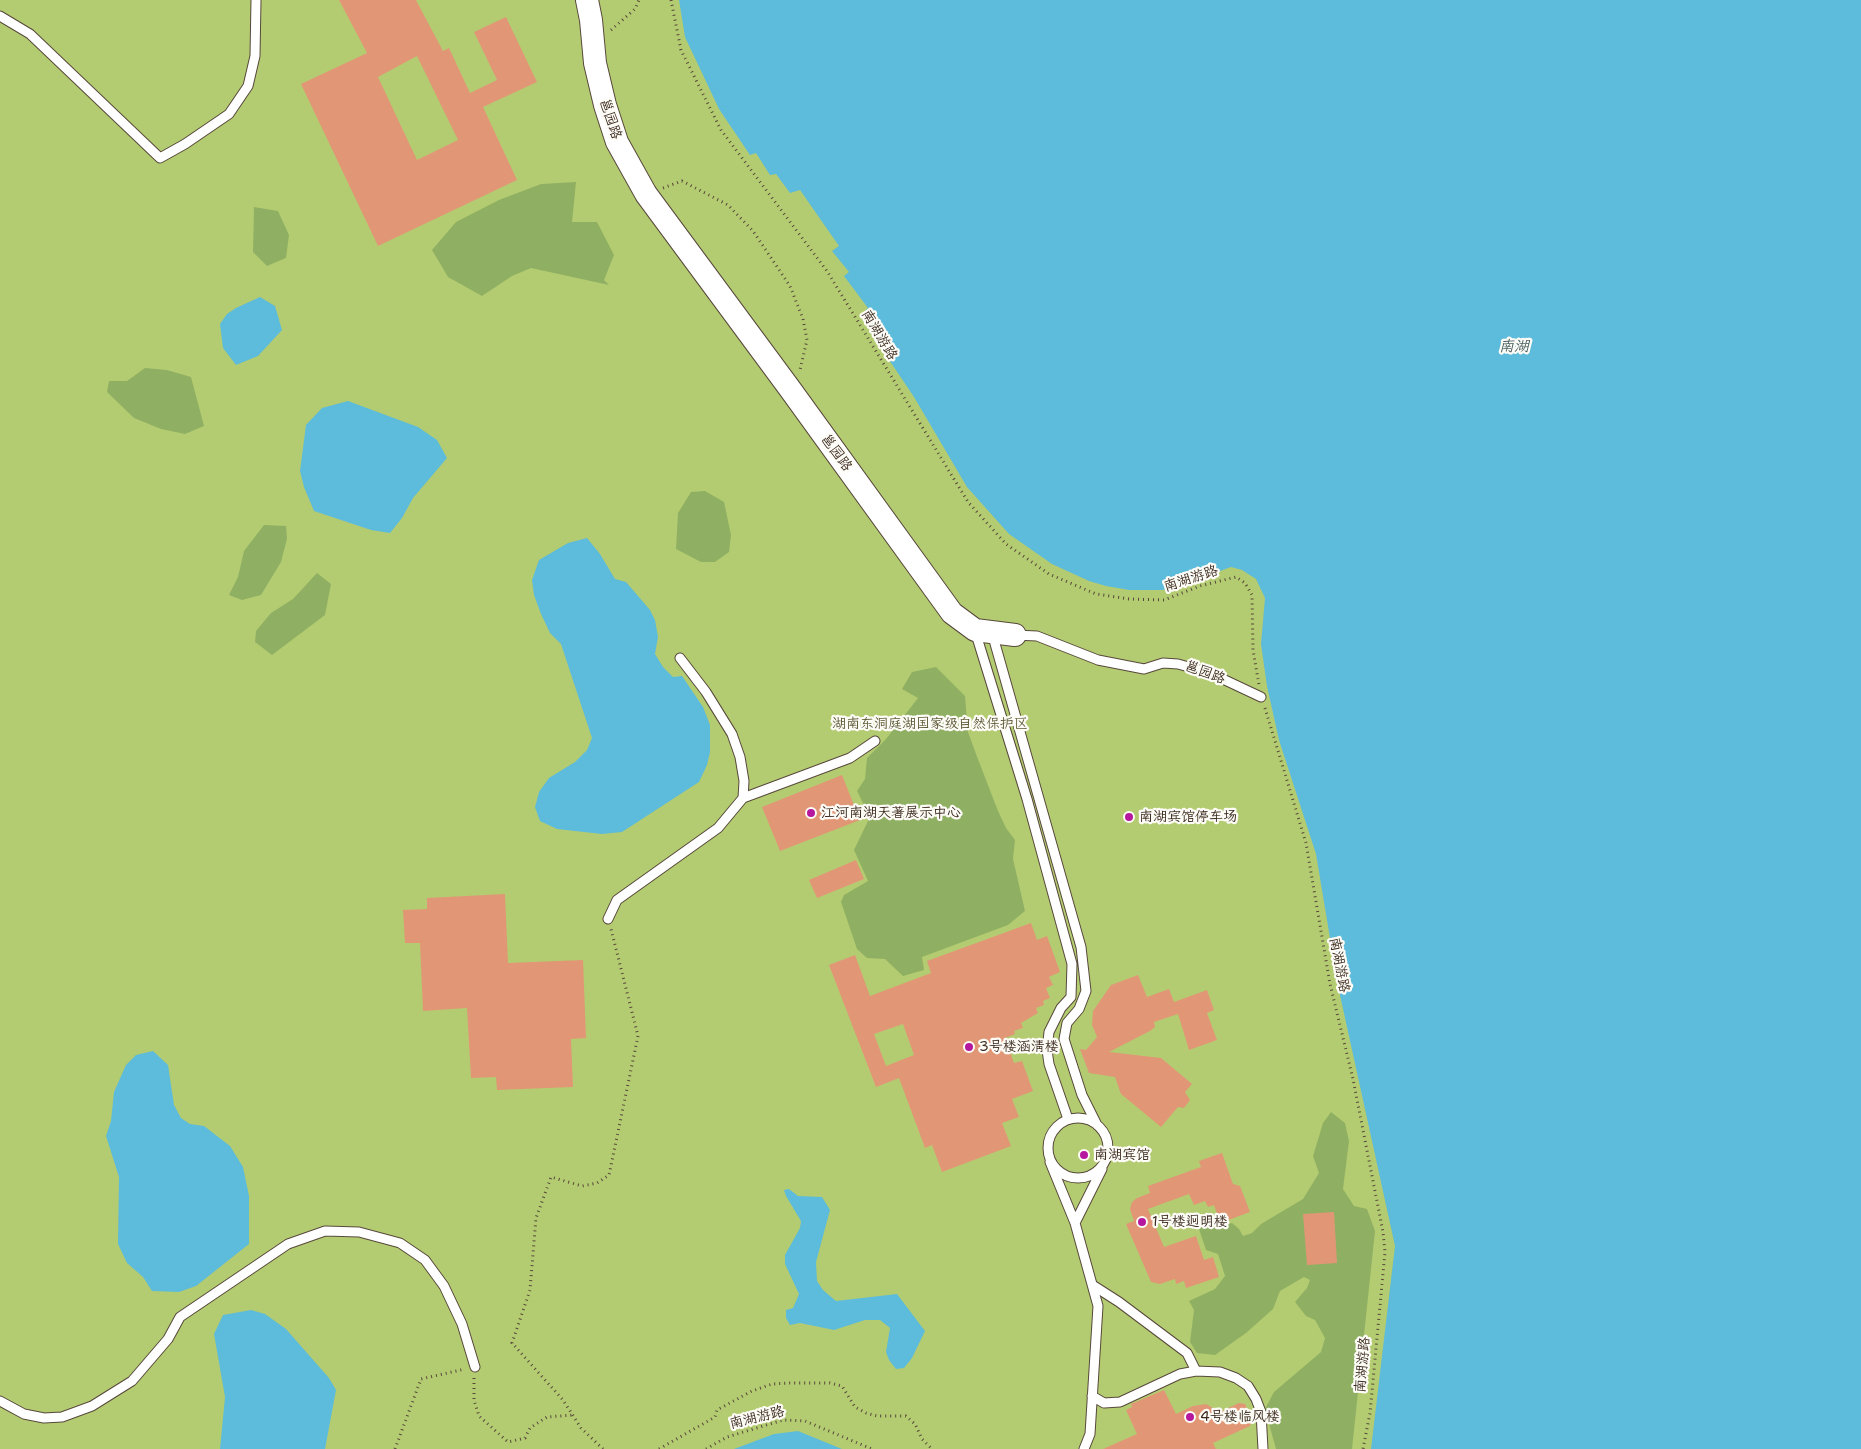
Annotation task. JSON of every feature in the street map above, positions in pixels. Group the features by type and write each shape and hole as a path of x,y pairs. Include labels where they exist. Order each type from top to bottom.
{"street":[{"name":"邕园路","path":"587,0 595,63 605,105 617,142 646,194 952,613 984,631 1015,635"}],"lane":[{"path":"0,16 30,34 160,158 185,144 229,114 248,86 255,56 256,0"},
{"path":"984,631 1072,964 1071,997 1061,1008 1049,1032 1047,1050 1051,1071 1068,1119"},
{"path":"984,631 1081,947 1086,991 1079,1009 1067,1023 1064,1039 1082,1095 1107,1141 1106,1160 1075,1224"},
{"name":"邕园路","path":"1015,635 1038,636 1098,660 1144,669 1163,663 1178,664 1210,673 1262,697"},
{"path":"680,658 706,692 732,734 742,765 744,781 743,798"},
{"path":"608,919 617,900 718,828 743,798 850,758 875,741"},
{"path":"1084,1449 1090,1434 1098,1306 1094,1286 1079,1243 1075,1224 1047,1152 1048,1142 1059,1124 1068,1119 1084,1119 1097,1125"},
{"path":"1050,1162 1057,1171 1076,1179 1094,1174 1106,1160"},
{"path":"0,1402 24,1414 44,1418 62,1417 92,1406 132,1381 168,1339 180,1316 288,1244 325,1231 359,1232 400,1243 425,1260 444,1286 455,1309 472,1353 475,1367"},
{"path":"1094,1286 1119,1302 1187,1353 1196,1371"},
{"path":"1092,1396 1104,1404 1120,1402 1180,1374 1196,1371 1220,1372 1236,1378 1248,1386 1260,1412 1263,1449"}],"path":[{"path":"594,46 635,9 638,0"},
{"name":"南湖游路","path":"671,0 680,50 721,130 826,270 968,502 1006,544 1049,574 1096,594 1129,599 1164,600 1200,586 1236,577 1245,583 1252,595 1253,650 1262,697 1306,843 1330,984 1353,1079 1383,1232 1385,1252 1370,1413 1364,1449"},
{"path":"646,194 682,182 728,206 754,231 790,286 802,319 807,340 800,371 790,389"},
{"path":"603,1449 581,1428 563,1400 512,1343 530,1290 536,1218 551,1177 582,1186 597,1183 609,1175 620,1130 638,1036 608,919"},
{"path":"395,1449 422,1379 475,1367 474,1400 479,1416 508,1442 525,1438 530,1428 547,1417 573,1416"},
{"path":"659,1449 691,1432 715,1417 717,1410 752,1391 772,1384 830,1383 842,1386 855,1407 866,1413 877,1416 906,1416 916,1424 922,1440 932,1449"},
{"name":"南湖游路","path":"706,1449 727,1437 783,1420 805,1421 872,1449"}],"green space":[{"name":"湖南东洞庭湖国家级自然保护区","path":"0,0 1861,0 1861,1449 0,1449"},
{"path":"576,182 572,222 597,222 614,255 604,280 609,285 531,268 512,276 482,296 448,277 432,250 456,222 499,200 541,184"},
{"path":"254,207 278,211 289,235 286,258 267,266 253,252"},
{"path":"145,368 167,370 191,377 204,426 185,434 161,429 134,418 107,392 109,381 127,381"},
{"path":"705,491 724,502 731,535 729,552 715,562 701,562 676,549 678,513 691,492"},
{"path":"264,525 286,526 287,539 281,562 261,595 242,600 229,595 238,577 244,551"},
{"path":"317,573 331,584 325,615 272,655 255,642 256,631 271,613 293,599"},
{"path":"936,667 965,696 968,732 998,811 1006,828 1015,840 1013,859 1025,911 1008,925 922,957 924,970 903,976 885,959 867,958 857,949 841,902 844,895 868,881 854,850 868,821 865,807 857,791 865,779 867,758 886,739 918,698 902,689 912,672"},
{"path":"1331,1112 1345,1123 1349,1141 1343,1189 1354,1206 1367,1209 1375,1231 1352,1449 1276,1449 1265,1409 1274,1392 1321,1352 1325,1338 1315,1320 1306,1316 1295,1302 1307,1288 1310,1280 1304,1277 1280,1291 1273,1309 1246,1333 1215,1355 1197,1353 1190,1342 1194,1310 1189,1301 1215,1289 1225,1276 1218,1254 1206,1250 1199,1229 1199,1217 1206,1213 1216,1226 1232,1223 1243,1236 1252,1233 1261,1224 1303,1199 1319,1173 1313,1156 1323,1123"}],"water":[{"name":"南湖","path":"679,0 1861,0 1861,1449 1371,1449 1395,1246 1338,986 1316,854 1279,740 1267,686 1261,644 1265,598 1256,579 1242,570 1231,567 1174,588 1162,590 1129,590 1106,586 1089,581 1052,564 1009,534 967,487 914,397 871,333 876,330 863,313 868,308 844,276 849,272 832,251 839,246 800,190 790,193 776,174 770,175 756,153 750,155 719,109 685,37"},
{"path":"260,297 275,306 282,330 258,356 236,365 223,348 220,324 227,314"},
{"path":"348,401 418,427 437,440 447,458 413,498 402,518 390,533 371,530 314,511 304,487 300,471 306,425 322,408"},
{"path":"587,538 600,554 615,579 626,582 650,610 655,620 658,637 655,654 663,667 673,677 682,676 703,707 710,725 710,752 707,765 699,782 622,832 602,834 557,829 540,821 535,807 539,792 549,778 575,762 587,750 592,738 561,644 550,633 541,614 534,595 532,580 539,560 568,543"},
{"path":"153,1051 168,1065 174,1105 181,1118 190,1124 204,1126 230,1146 243,1167 249,1196 249,1244 196,1286 179,1292 152,1291 143,1277 127,1263 118,1244 119,1177 106,1136 111,1121 114,1092 126,1065 136,1055"},
{"path":"789,1189 798,1196 822,1197 830,1210 816,1262 817,1281 823,1290 836,1301 897,1294 925,1331 912,1358 904,1368 896,1369 889,1360 886,1352 890,1328 880,1320 865,1320 834,1330 800,1323 790,1325 786,1318 786,1310 793,1308 799,1294 785,1264 785,1255 800,1228 801,1221 786,1196 784,1190"},
{"path":"251,1310 265,1314 286,1329 329,1378 336,1390 325,1449 220,1449 225,1397 214,1334 223,1315"},
{"path":"798,1431 842,1449 734,1449 774,1434"}],"building":[{"path":"339,0 416,0 443,51 449,48 470,93 497,80 474,32 506,17 537,82 483,107 517,180 378,246 301,84 367,53","holes":["417,56 458,140 417,160 378,77"]},
{"name":"江河南湖天著展示中心","path":"842,775 860,820 780,851 762,807"},
{"path":"856,860 864,879 817,898 809,880"},
{"path":"505,894 508,963 583,960 586,1038 571,1039 573,1087 497,1090 496,1077 471,1078 467,1008 423,1011 420,943 405,943 403,910 427,909 427,898"},
{"name":"3号楼涵清楼","path":"1031,923 1037,940 1047,936 1060,972 1049,977 1053,985 1046,988 1050,998 1043,1001 1044,1005 1036,1008 1038,1013 1021,1023 1023,1028 1014,1031 1015,1034 1005,1038 1014,1063 1022,1061 1033,1091 1012,1099 1019,1117 1002,1123 1011,1146 942,1172 932,1145 925,1148 899,1078 876,1087 829,965 855,955 870,996 931,973 927,961","holes":["903,1024 914,1055 886,1066 874,1034"]},
{"path":"1138,975 1147,997 1169,989 1174,1002 1207,990 1214,1010 1207,1013 1217,1040 1189,1050 1178,1014 1154,1022 1155,1027 1150,1031 1109,1052 1161,1058 1192,1084 1185,1092 1190,1100 1184,1108 1178,1107 1161,1127 1121,1094 1115,1077 1089,1073 1080,1049 1086,1050 1097,1037 1092,1025 1093,1011 1111,985"},
{"name":"1号楼迥明楼","path":"1222,1153 1233,1184 1240,1186 1250,1212 1220,1223 1214,1205 1208,1207 1205,1201 1194,1205 1189,1194 1148,1209 1164,1247 1196,1236 1204,1260 1213,1257 1219,1277 1186,1288 1184,1281 1176,1284 1175,1279 1160,1284 1151,1282 1126,1224 1134,1221 1130,1209 1132,1202 1150,1193 1148,1186 1201,1167 1199,1161"},
{"path":"1334,1212 1337,1263 1307,1265 1303,1214"},
{"name":"4号楼临风楼","path":"1164,1390 1176,1414 1193,1406 1206,1404 1220,1412 1239,1403 1245,1404 1252,1420 1250,1426 1213,1443 1216,1449 1103,1449 1137,1434 1126,1410 1132,1407 1131,1404"}],"place":[{"name":"江河南湖天著展示中心","path":"811,813"},
{"name":"南湖宾馆停车场","path":"1129,817"},
{"name":"3号楼涵清楼","path":"969,1047"},
{"name":"南湖宾馆","path":"1084,1155"},
{"name":"1号楼迥明楼","path":"1142,1222"},
{"name":"4号楼临风楼","path":"1190,1417"}]}
